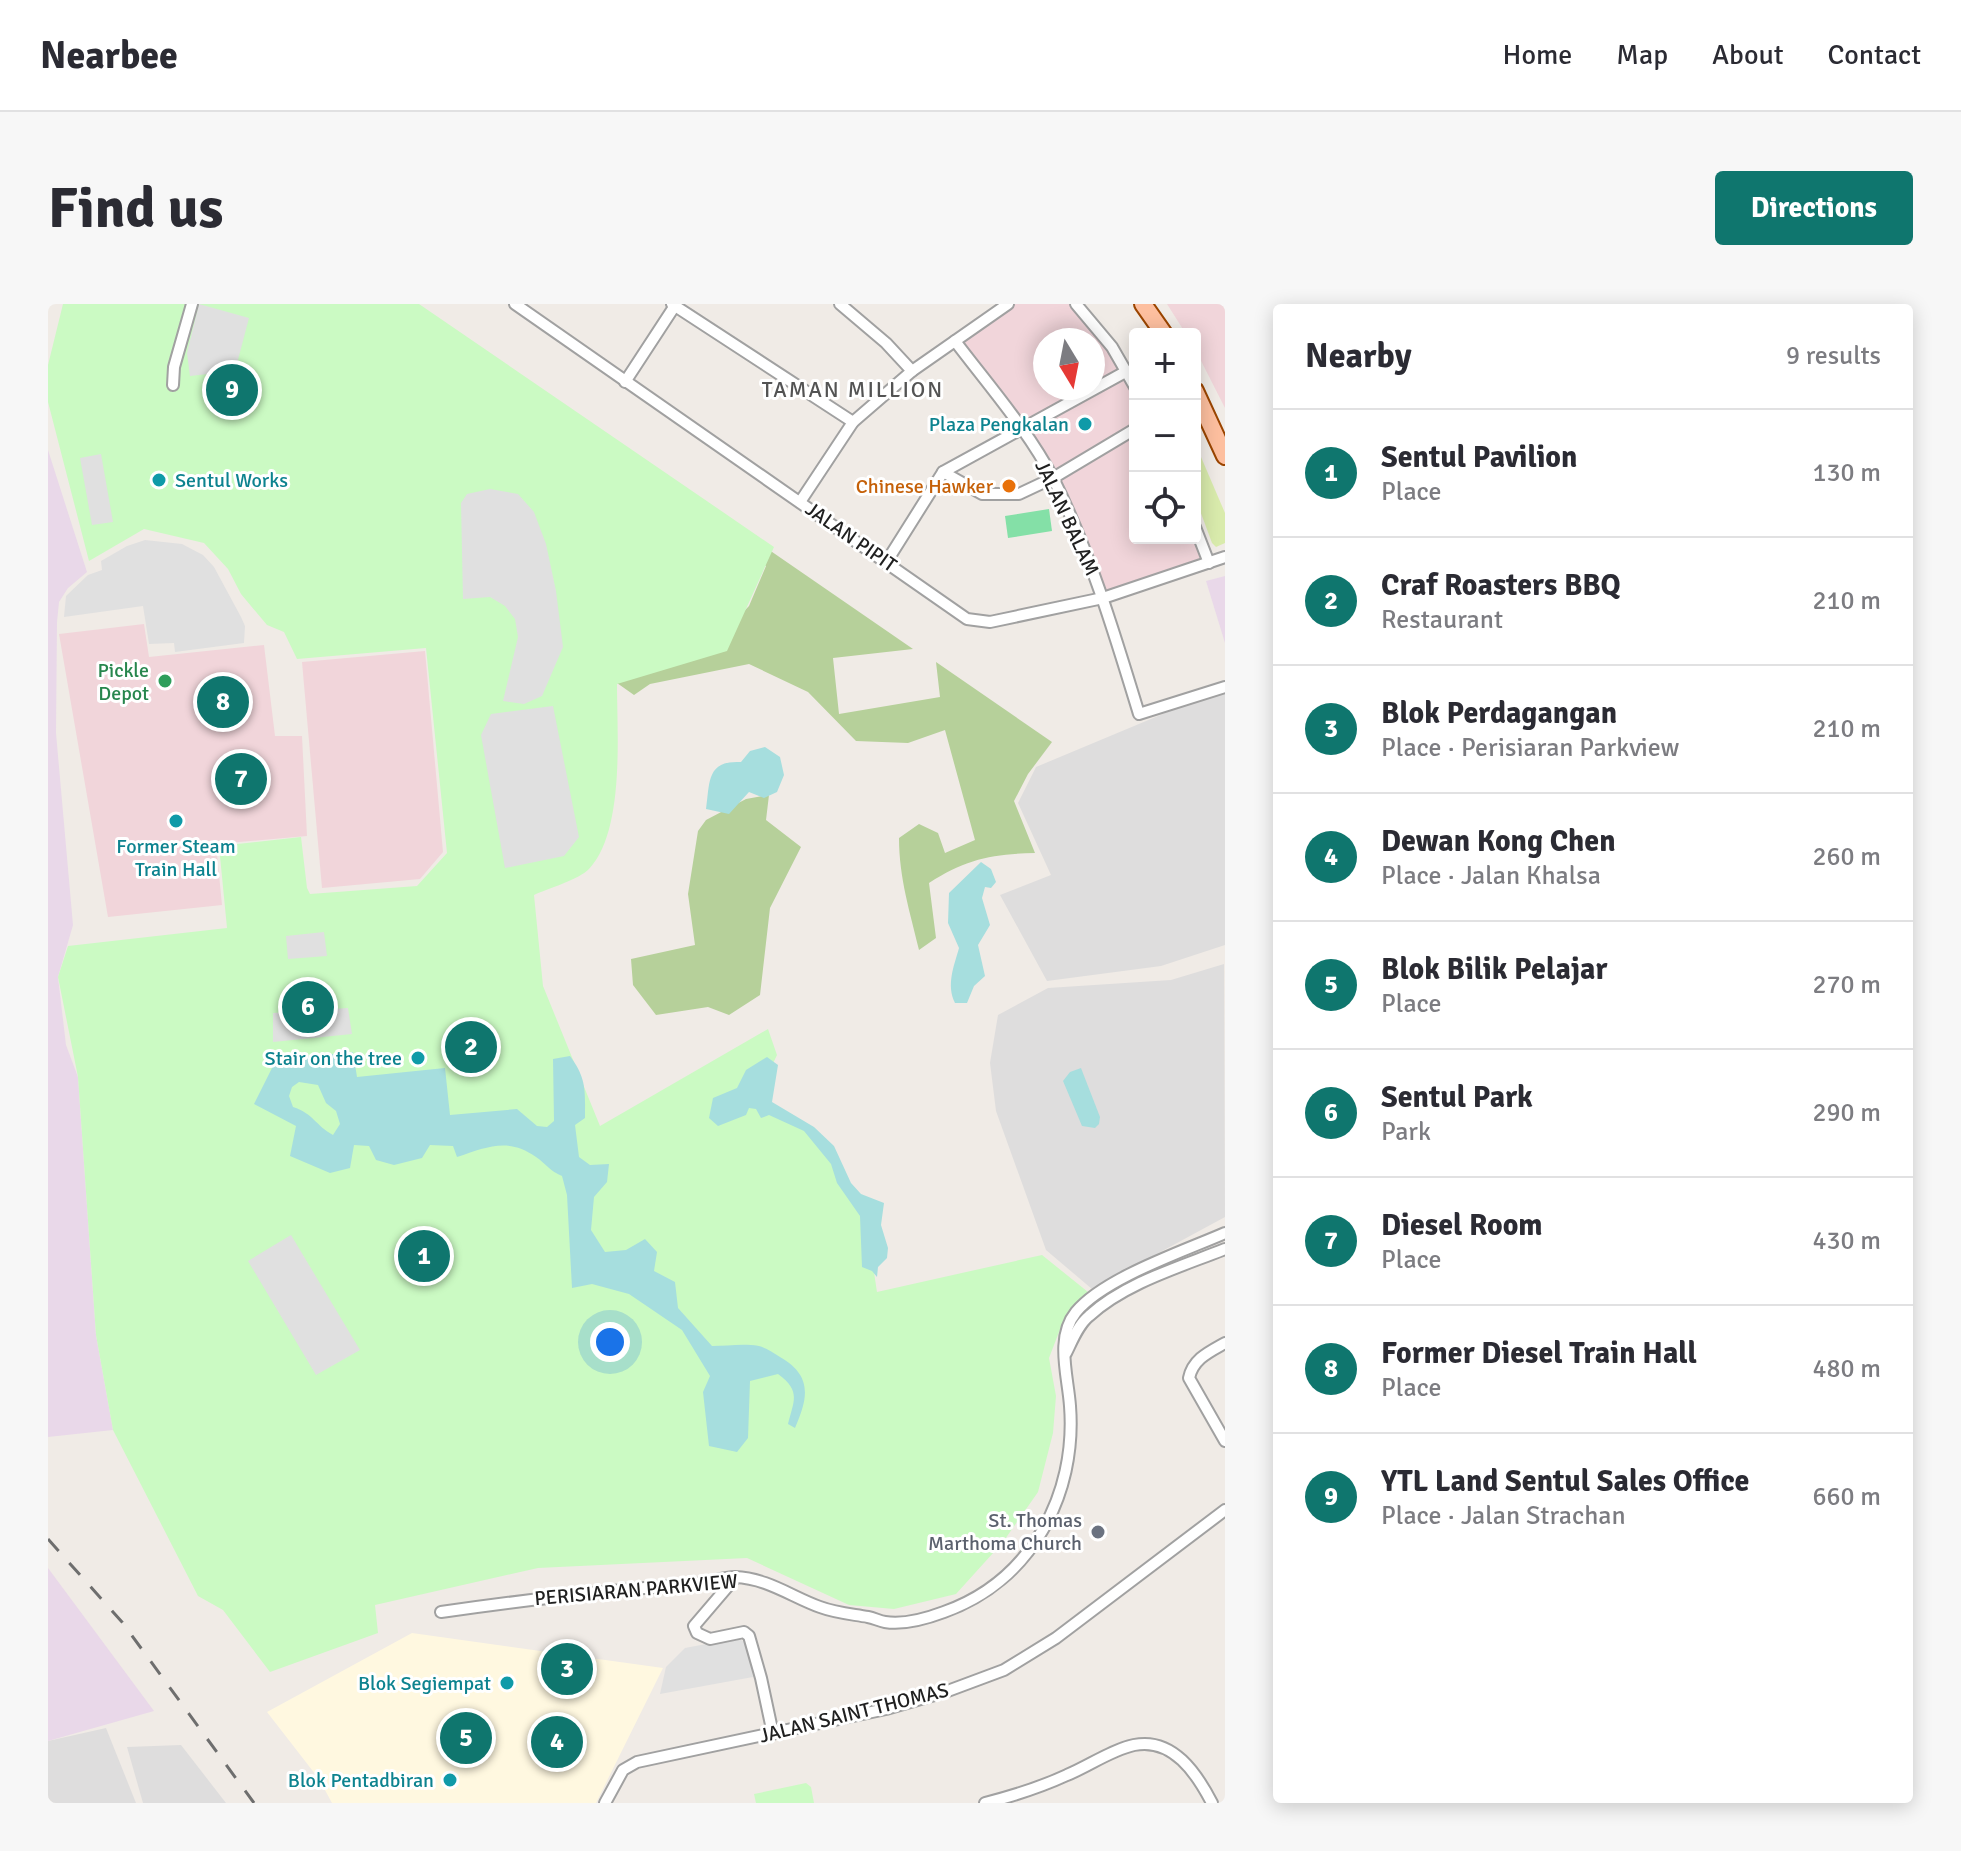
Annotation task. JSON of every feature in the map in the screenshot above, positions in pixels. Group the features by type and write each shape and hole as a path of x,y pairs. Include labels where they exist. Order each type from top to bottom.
{"main road":[{"path":"1143,304 1160,328"},
{"path":"1199,400 1225,456"}],"street":[{"path":"173,385 174,367 192,304"},
{"name":"JALAN PIPIT","path":"516,304 967,619 990,622 1103,598 1225,557"},
{"path":"840,304 886,343 912,371"},
{"path":"800,502 853,422 912,371 955,341 994,308 1008,304"},
{"path":"1076,304 1112,347 1129,375"},
{"path":"625,382 674,305 853,422"},
{"name":"JALAN BALAM","path":"955,341 1022,429 1053,478 1103,598 1139,714 1225,687"},
{"path":"887,561 943,472 1127,371"},
{"path":"943,472 982,494 1019,494 1053,478 1129,433"},
{"path":"1201,542 1209,563"},
{"path":"1081,1315 1096,1295 1122,1280 1225,1233"},
{"path":"1081,1315 1128,1289 1225,1249"},
{"name":"PERISIARAN PARKVIEW","path":"441,1612 562,1596 700,1584 735,1577 769,1584 844,1615 870,1617 887,1623 934,1616 978,1596 1020,1562 1040,1538 1054,1512 1071,1443 1066,1330 1081,1315"},
{"path":"1225,1343 1205,1354 1191,1367 1189,1378 1225,1441"},
{"name":"JALAN SAINT THOMAS","path":"605,1803 623,1770 637,1762 886,1709 1004,1670 1056,1638 1225,1510"},
{"path":"735,1577 694,1626 697,1633 710,1639 744,1632 749,1636 773,1734"},
{"path":"985,1803 1065,1776 1131,1745 1146,1744 1166,1750 1185,1761 1212,1803"}],"shaded area":[{"path":"199,304 249,318 235,371 190,376 187,353"},
{"path":"1014,304 1070,304 1091,328 1033,328 1033,400 1105,400 1105,344 1129,385 1129,544 1197,544 1203,560 1107,592 1053,470 962,343"},
{"path":"1167,304 1225,304 1225,408 1201,361 1201,328 1182,328"},
{"path":"48,450 87,572 68,588 59,602 57,622 56,733 73,925 58,977 66,1045 78,1077 96,1335 113,1430 48,1437"},
{"path":"101,454 113,522 92,525 80,458"},
{"path":"490,489 518,494 534,512 546,544 556,591 563,647 542,696 524,704 503,701 518,637 515,619 505,606 490,597 463,599 461,503 467,494"},
{"path":"145,540 182,544 203,555 214,567 241,617 245,626 244,643 175,652 174,643 149,644 143,606 64,617 66,596 88,575 102,570 101,561"},
{"path":"1225,576 1225,643 1206,581"},
{"path":"144,624 149,657 264,645 275,736 302,736 307,836 216,844 222,905 108,917 59,634"},
{"path":"425,651 443,852 420,879 322,888 302,662"},
{"path":"1225,688 1225,945 1161,966 1047,981 1000,895 1051,875 1018,803 1036,767"},
{"path":"553,706 579,837 564,856 505,868 481,735 491,714"},
{"path":"324,932 327,956 288,959 286,936"},
{"path":"1224,964 1225,1217 1092,1289 1046,1250 996,1111 990,1063 998,1015 1048,988 1171,980"},
{"path":"348,1008 352,1034 273,1042 273,1013"},
{"path":"291,1235 360,1350 316,1375 248,1261"},
{"path":"48,1568 154,1711 48,1741"},
{"path":"412,1633 663,1668 596,1803 332,1803 319,1779 267,1712"},
{"path":"738,1638 747,1644 753,1677 660,1694 666,1667 685,1648"},
{"path":"106,1728 136,1803 53,1803 48,1798 48,1741"},
{"path":"181,1745 226,1803 143,1803 127,1747"}],"green space":[{"path":"63,304 419,304 774,547 727,651 617,684 618,754 614,807 601,852 585,873 534,895 543,986 600,1126 768,1029 777,1055 755,1101 812,1134 865,1213 877,1292 1042,1255 1088,1292 1064,1319 1049,1358 1056,1396 1053,1433 1038,1492 1003,1542 956,1594 894,1609 849,1605 747,1558 538,1568 375,1605 378,1633 270,1672 223,1610 198,1596 113,1430 96,1335 78,1077 58,977 68,946 227,928 219,846 301,837 310,894 417,886 447,853 426,648 297,659 284,632 267,625 241,594 228,569 204,543 144,529 89,561 48,402 48,365"},
{"path":"1201,457 1225,513 1225,543 1216,547 1201,513"},
{"path":"653,470 913,649 833,658 839,714 940,697 936,662 1052,742 1028,774 1014,801 1035,853 980,859 955,868 929,883 936,938 919,950 903,881 899,838 919,824 938,833 945,853 975,840 945,730 908,743 856,741 808,692 749,664 650,684 634,695 617,683 730,626 749,606 766,566 735,543"},
{"path":"1049,509 1052,531 1008,538 1005,516"},
{"path":"769,795 766,820 801,847 770,908 760,995 729,1015 708,1007 656,1015 633,985 631,959 695,945 688,894 698,831 706,820 746,799"},
{"path":"806,1783 811,1787 814,1803 756,1803 754,1794"}],"water":[{"path":"765,747 780,757 784,775 777,792 764,798 749,792 729,814 706,809 710,782 716,769 730,762 741,762 750,751"},
{"path":"981,862 991,869 996,882 991,888 985,887 982,898 990,925 978,945 985,976 974,986 967,1003 955,1003 951,982 959,948 948,923 949,893"},
{"path":"353,1052 357,1077 445,1068 450,1115 517,1109 537,1126 547,1127 554,1121 553,1059 570,1056 580,1072 585,1093 585,1118 575,1125 579,1157 590,1165 609,1164 607,1182 594,1197 591,1230 605,1252 626,1250 645,1239 657,1252 654,1271 675,1282 678,1308 712,1346 759,1346 791,1364 805,1388 803,1407 795,1428 788,1424 794,1402 793,1391 778,1374 750,1381 748,1438 737,1452 709,1446 703,1392 710,1376 682,1330 629,1294 592,1284 572,1288 567,1195 562,1176 536,1157 516,1147 497,1146 457,1157 453,1146 430,1145 422,1158 394,1165 376,1160 369,1146 354,1145 350,1168 330,1173 290,1156 296,1126 254,1104 276,1060","holes":["299,1082 318,1085 326,1103 336,1111 340,1124 333,1135 306,1113 293,1107 289,1096 292,1087"]},
{"path":"767,1057 778,1065 772,1102 814,1127 834,1146 851,1183 861,1194 884,1203 881,1225 888,1248 887,1258 878,1267 877,1277 862,1267 860,1216 837,1183 831,1164 804,1131 769,1115 761,1118 756,1109 749,1108 746,1115 718,1126 709,1118 713,1098 737,1088 746,1070"},
{"path":"1081,1068 1100,1117 1095,1128 1082,1126 1063,1081 1070,1072"}],"railway":[{"path":"48,1539 122,1622 254,1803"}],"place":[{"name":"YTL Land Sentul Sales Office","path":"232,390"},
{"name":"Plaza Pengkalan","path":"1085,424"},
{"name":"Sentul Works","path":"159,480"},
{"name":"Chinese Hawker","path":"1009,486"},
{"name":"Pickle Depot","path":"165,681"},
{"name":"Former Diesel Train Hall","path":"223,702"},
{"name":"Diesel Room","path":"241,779"},
{"name":"Former Steam Train Hall","path":"176,821"},
{"name":"Sentul Park","path":"308,1007"},
{"name":"Craf Roasters BBQ","path":"471,1047"},
{"name":"Stair on the tree","path":"418,1058"},
{"name":"Sentul Pavilion","path":"424,1256"},
{"name":"St. Thomas Marthoma Church","path":"1098,1532"},
{"name":"Blok Perdagangan","path":"567,1669"},
{"name":"Blok Segiempat","path":"507,1683"},
{"name":"Blok Bilik Pelajar","path":"466,1738"},
{"name":"Dewan Kong Chen","path":"557,1742"},
{"name":"Blok Pentadbiran","path":"450,1780"}],"district":[{"name":"TAMAN MILLION","path":"853,389"}]}
